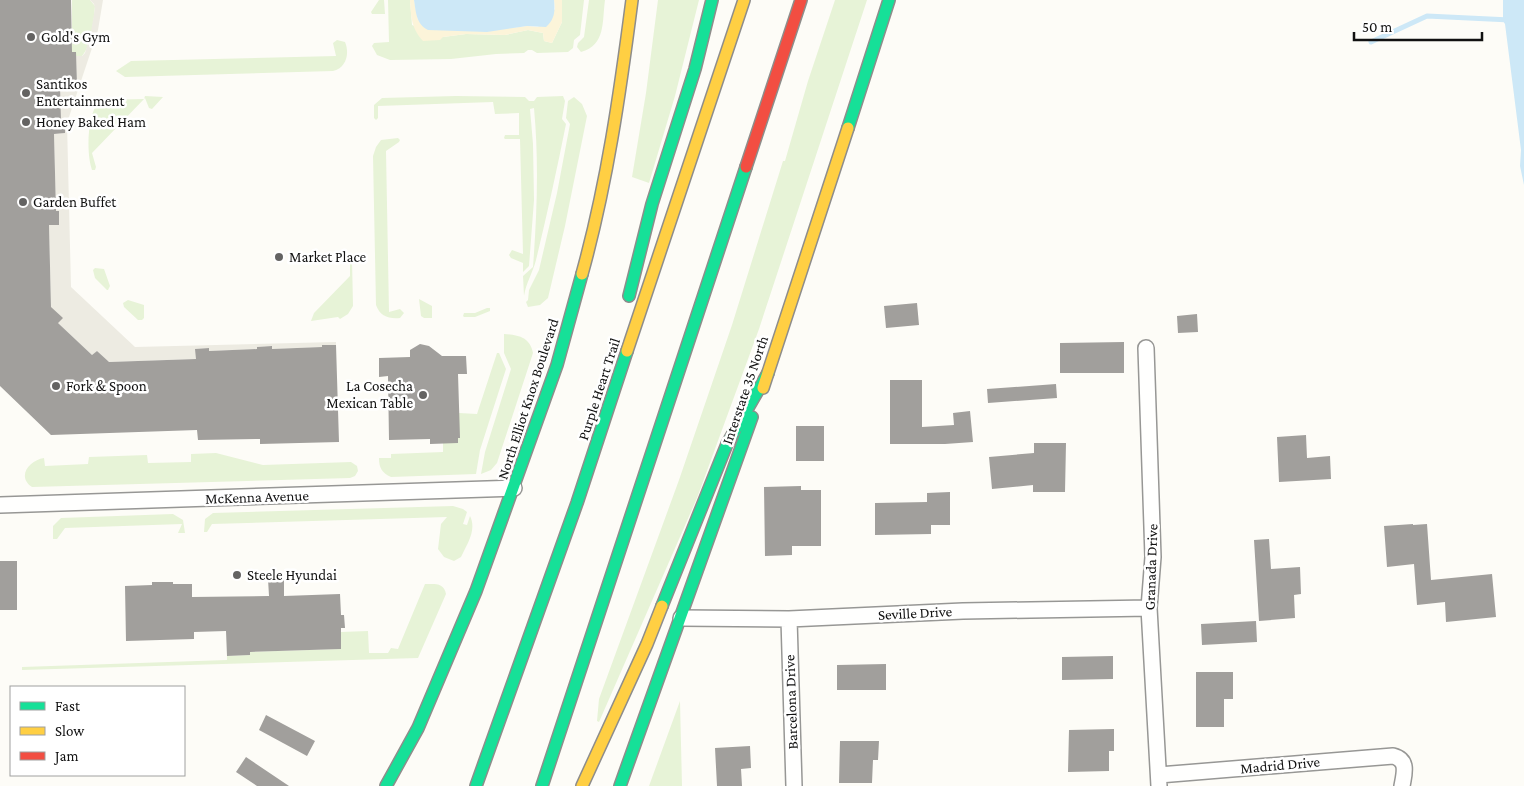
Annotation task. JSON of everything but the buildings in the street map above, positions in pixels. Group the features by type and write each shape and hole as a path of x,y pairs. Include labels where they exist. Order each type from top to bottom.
{"main road":[{"name":"North Elliot Knox Boulevard","path":"386,786 421,720 476,591 557,365 591,243 615,127 632,0"},
{"path":"625,310 652,204 695,68 712,0"},
{"name":"Purple Heart Trail","path":"476,786 577,503 744,0"},
{"path":"542,786 801,0"},
{"name":"Interstate 35 North","path":"620,786 768,373 889,0"},
{"path":"577,503 616,349"},
{"path":"582,786 647,644 727,444 768,373"}],"street":[{"name":"Granada Drive","path":"1146,348 1153,557 1148,608 1159,781"},
{"name":"McKenna Avenue","path":"0,505 514,488"},
{"name":"Seville Drive","path":"681,618 789,619 963,611 1148,608"},
{"name":"Barcelona Drive","path":"789,619 794,786"},
{"name":"Madrid Drive","path":"1159,781 1390,756 1400,758 1405,768 1402,786"}],"green space":[{"path":"72,0 90,0 95,6 90,40 82,56 76,56 76,52 72,52"},
{"path":"379,0 384,0 385,14 372,14 371,12"},
{"path":"388,0 410,0 412,25 443,37 466,34 505,35 528,30 543,33 544,41 552,43 562,22 562,0 584,0 580,35 574,40 573,48 568,52 537,53 528,50 524,53 451,59 390,60 377,55 372,46 374,43 389,42"},
{"path":"589,0 605,0 603,24 595,44 581,52 577,47 584,37"},
{"path":"658,0 699,0 675,96 649,183 632,177 646,93"},
{"path":"835,0 867,0 759,329 697,498 599,722 597,721 599,699 679,480 732,325"},
{"path":"337,40 345,42 347,56 344,64 333,71 125,77 116,71 131,61 336,56 333,43"},
{"path":"145,96 163,97 152,109 149,108 145,98 92,153 96,167 95,170 92,170 88,144 90,123 92,114 100,100 144,99"},
{"path":"563,96 565,101 562,119 566,124 559,158 536,260 524,296 523,276 533,267 536,227 537,168 534,108 530,109 534,200 529,266 523,272 523,263 511,258 509,255 512,250 523,254 520,139 504,138 505,135 519,135 519,113 495,114 493,102 378,106 378,118 376,120 374,118 374,105 382,98 525,97 529,101 534,101 537,97"},
{"path":"574,97 582,104 587,116 565,226 548,298 540,305 528,307 526,302 529,290 539,270 557,193 570,124 566,118 568,101"},
{"path":"398,138 399,142 386,151 389,312 400,309 404,313 400,318 396,318 382,314 376,305 373,156 381,140"},
{"path":"352,259 353,306 348,314 340,319 338,317 311,321 314,313 350,276 350,261"},
{"path":"95,268 104,269 110,286 108,290 95,278 93,270"},
{"path":"419,299 432,306 432,318 421,316"},
{"path":"128,300 144,305 144,318 142,320 138,320 124,307 123,303"},
{"path":"490,308 490,311 475,317 463,316 464,313 475,313"},
{"path":"504,334 523,338 529,343 533,353 497,463 491,470 481,474 485,452 511,369 504,353"},
{"path":"497,353 499,353 506,369 480,450 476,474 391,477 385,474 380,467 379,458 391,458 391,454 443,452 443,438 459,413 477,414"},
{"path":"216,453 263,465 351,462 357,466 358,471 355,476 350,478 32,487 25,478 30,465 44,458 45,466 88,464 89,457 147,455 148,463 191,462 191,454"},
{"path":"453,506 467,512 463,524 467,525 470,516 472,521 472,532 461,557 454,561 444,557 438,549 441,524 447,517 212,524 207,532 204,532 205,519 213,513"},
{"path":"173,514 183,520 185,533 178,533 182,524 65,528 57,539 53,539 53,526 61,518"},
{"path":"425,584 441,586 446,594 418,658 22,670 22,667 227,660 227,656 250,655 250,652 341,649 341,632 368,631 369,653 388,653 391,648 398,649"},
{"path":"680,701 682,786 649,786"}],"sand":[{"path":"410,0 414,0 418,20 511,28 538,27 555,9 554,0 562,0 562,22 552,43 544,41 543,33 528,30 505,35 466,34 443,37 440,40 423,41 414,27 411,17"}],"shaded area":[{"path":"90,0 103,0 98,30 67,123 71,287 135,347 336,342 336,345 272,349 271,346 257,347 257,349 209,351 209,348 196,349 196,359 107,362 97,351 92,355 58,323 51,309 49,225 59,224 59,212 56,211 54,134 65,133 65,121 61,120 60,85 77,84 76,56 82,56 85,53 95,8"}],"water":[{"path":"414,0 554,0 554,11 553,18 546,27 527,26 487,32 428,30 419,21"},
{"path":"1503,0 1524,0 1524,185 1520,166 1521,150 1505,24 1503,21"}],"waterway":[{"path":"1371,42 1427,16 1510,20"}],"traffic: fast":[{"path":"629,296 652,204 695,69 712,0"},
{"path":"848,128 889,0"},
{"path":"542,786 746,167"},
{"path":"386,786 418,728 476,591 557,365 582,274"},
{"path":"476,786 577,503 627,351"},
{"path":"662,606 727,444 768,373"},
{"path":"620,786 752,417"}],"traffic: slow":[{"path":"582,274 599,206 612,138 632,0"},
{"path":"627,351 744,0"},
{"path":"763,388 848,128"},
{"path":"582,786 647,644 662,606"}],"traffic: jam":[{"path":"746,167 801,0"}],"place":[{"name":"Gold's Gym","path":"31,37"},
{"name":"Santikos Entertainment","path":"26,93"},
{"name":"Honey Baked Ham","path":"26,122"},
{"name":"Garden Buffet","path":"23,202"},
{"name":"Market Place","path":"279,257"},
{"name":"Fork & Spoon","path":"56,386"},
{"name":"La Cosecha Mexican Table","path":"423,395"},
{"name":"Steele Hyundai","path":"237,575"}]}
